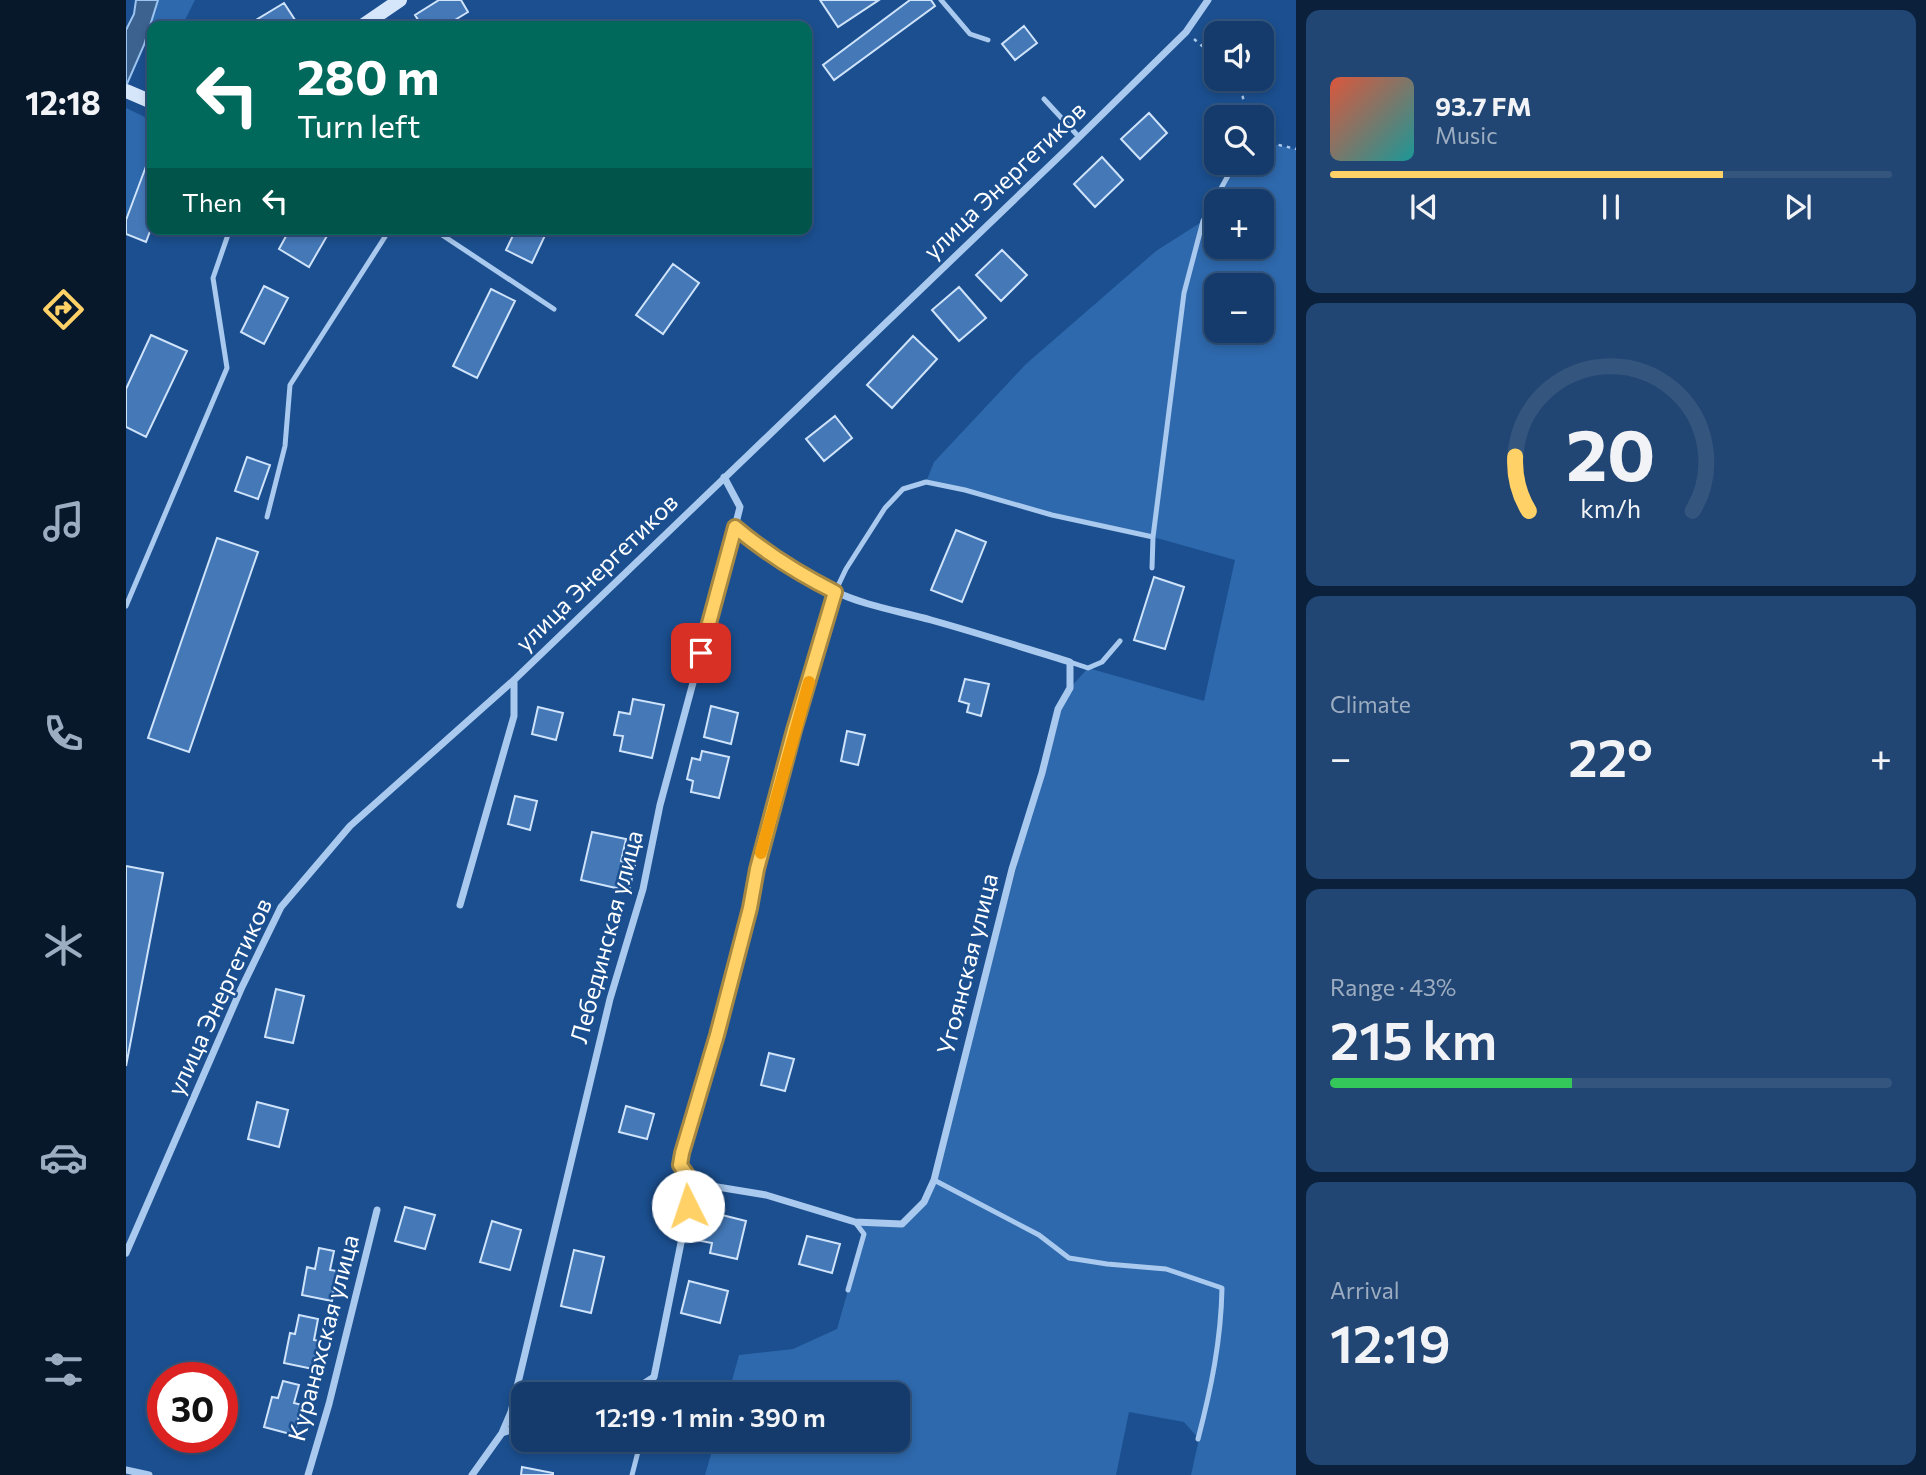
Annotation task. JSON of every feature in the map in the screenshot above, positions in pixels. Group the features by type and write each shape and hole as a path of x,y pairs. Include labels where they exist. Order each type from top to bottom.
{"street":[{"path":"369,21 400,0"},
{"name":"улица Энергетиков","path":"126,1253 241,989 281,906 350,827 514,680 1079,137 1186,32 1208,0"},
{"path":"126,91 147,100"},
{"name":"Лебединская улица","path":"472,1475 502,1433 511,1412 610,999 643,889 660,805 740,508 724,477"},
{"path":"735,527 805,577 835,592 866,604 967,630 1070,662"},
{"path":"835,592 794,730 717,1035 680,1165 693,1183 766,1195 855,1222"},
{"name":"Угоянская улица","path":"855,1222 902,1224 924,1202 934,1180 1012,869 1042,774 1058,709 1070,688 1070,662"},
{"path":"460,905 514,716 514,680"},
{"path":"646,1382 654,1377 693,1183"},
{"name":"Куранахская улица","path":"309,1475 377,1210"},
{"path":"502,1433 511,1430"},
{"path":"126,1470 149,1475"},
{"path":"302,1475 309,1475"}],"lane":[{"path":"941,0 970,34 988,40"},
{"path":"1044,100 1079,137"},
{"path":"1152,568 1153,537 1184,293 1203,221 1228,175"},
{"path":"126,606 227,368 213,278 228,235"},
{"path":"267,517 285,446 290,385 386,235"},
{"path":"442,235 554,309"},
{"path":"835,592 846,569 885,508 903,489 926,482 965,490 1052,515 1153,537"},
{"path":"1070,662 1088,668 1102,662 1120,641"},
{"path":"934,1180 1039,1235 1069,1258 1166,1269 1222,1288 1221,1327 1213,1379 1198,1439"},
{"path":"848,1290 864,1234 855,1222"},
{"path":"653,1382 654,1377"},
{"path":"632,1475 638,1452"}],"path":[{"path":"1186,32 1204,48"},
{"path":"1274,144 1296,149"}],"shaded area":[{"path":"136,0 158,0 151,21 147,21 144,45 126,86 126,30 134,14"},
{"path":"158,0 195,0 184,21 151,21"},
{"path":"126,108 147,118 147,162 126,220"},
{"path":"1274,144 1294,149 1296,146 1296,1475 1191,1475 1199,1439 1184,1422 1129,1412 1116,1475 705,1475 712,1452 910,1452 910,1382 732,1382 739,1355 793,1349 837,1329 864,1234 855,1222 902,1224 924,1202 934,1180 1058,709 1070,688 1088,668 1204,701 1235,560 1153,537 926,482 934,462 1026,364 1156,251 1204,219 1204,259 1274,259 1274,189 1221,189 1228,175 1274,175"}],"building":[{"path":"439,0 461,0 468,12 453,21 419,21 415,15"},
{"path":"820,0 879,0 838,27"},
{"path":"910,0 931,0 935,6 834,80 823,65"},
{"path":"284,3 296,21 254,21"},
{"path":"1024,26 1037,43 1015,60 1002,44"},
{"path":"1149,113 1167,133 1140,159 1121,139"},
{"path":"1102,157 1123,180 1095,207 1074,184"},
{"path":"147,164 149,235 146,242 126,234 126,220"},
{"path":"287,235 328,235 309,267 279,249"},
{"path":"513,235 545,235 532,263 506,250"},
{"path":"1002,250 1027,275 1001,301 976,275"},
{"path":"673,264 699,283 663,334 636,315"},
{"path":"264,286 288,298 264,344 241,332"},
{"path":"959,287 986,318 959,341 932,310"},
{"path":"491,289 515,301 477,378 453,366"},
{"path":"151,335 187,351 146,437 126,427 126,389"},
{"path":"913,336 937,359 892,408 867,385"},
{"path":"835,416 852,438 824,461 806,439"},
{"path":"247,457 270,465 258,499 235,491"},
{"path":"956,530 986,542 962,602 931,590"},
{"path":"217,538 258,552 189,752 148,738"},
{"path":"1154,577 1184,587 1165,649 1134,640"},
{"path":"965,679 989,684 981,716 967,712 969,704 959,701"},
{"path":"633,699 664,705 652,758 620,751 623,736 614,735 619,712 630,714"},
{"path":"711,706 738,713 731,744 704,737"},
{"path":"538,707 563,713 556,740 532,734"},
{"path":"847,731 865,735 858,765 841,761"},
{"path":"702,751 729,757 719,798 691,792 693,781 687,779 692,758 700,760"},
{"path":"515,796 537,801 530,830 508,824"},
{"path":"592,832 626,839 621,861 635,865 629,891 581,880"},
{"path":"126,866 163,873 126,1066"},
{"path":"276,989 304,996 293,1043 265,1037"},
{"path":"769,1053 794,1059 785,1091 761,1085"},
{"path":"257,1102 288,1110 279,1147 248,1139"},
{"path":"626,1106 654,1114 647,1139 619,1132"},
{"path":"405,1207 435,1215 425,1249 395,1241"},
{"path":"718,1214 746,1221 737,1259 710,1253 712,1243 696,1240 701,1221 716,1224"},
{"path":"492,1221 521,1230 510,1270 480,1262"},
{"path":"807,1236 840,1244 832,1273 799,1264"},
{"path":"319,1248 334,1251 330,1270 337,1271 332,1301 302,1295 307,1267 315,1269"},
{"path":"574,1250 604,1257 591,1313 561,1306"},
{"path":"689,1281 728,1291 720,1323 681,1313"},
{"path":"299,1315 318,1319 314,1340 319,1341 313,1369 284,1363 290,1333 295,1334"},
{"path":"283,1381 299,1385 294,1403 302,1405 294,1435 264,1427 272,1397 278,1398"},
{"path":"522,1467 553,1473 553,1475 521,1475"}],"slow traffic":[{"path":"761,853 809,682"}],"route":[{"path":"688,1206 693,1183 680,1165 682,1153 717,1035 794,730 835,592 805,577 735,527 701,653"}]}
